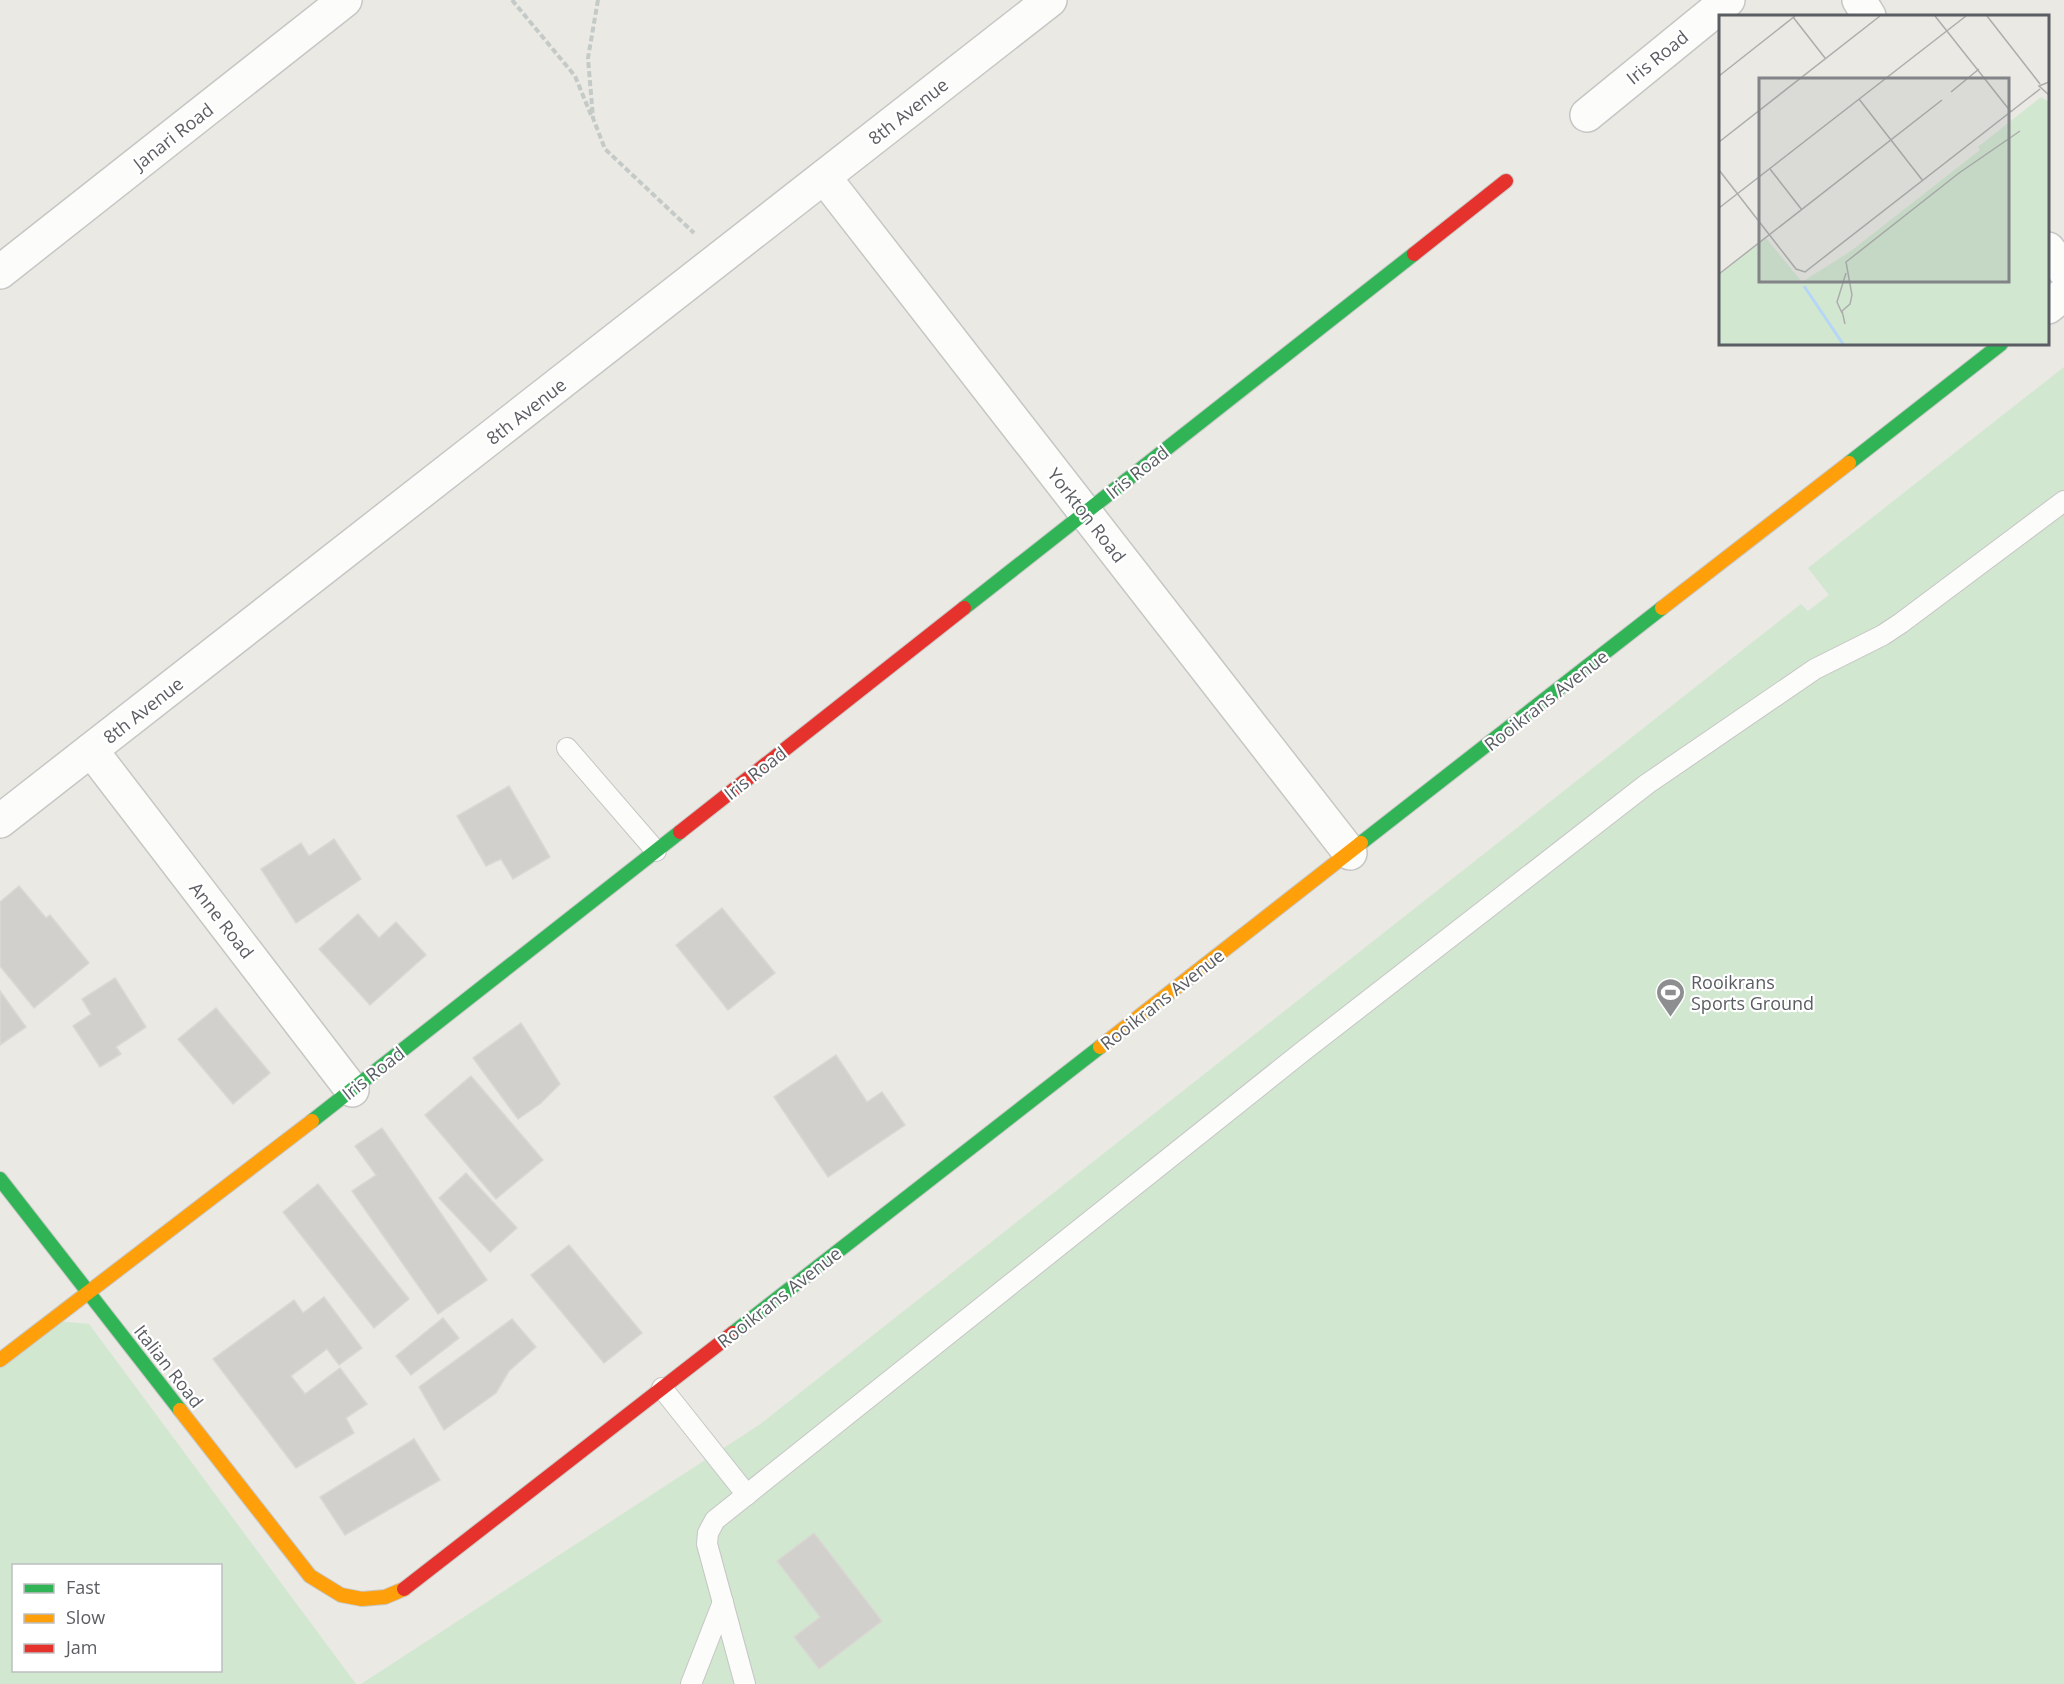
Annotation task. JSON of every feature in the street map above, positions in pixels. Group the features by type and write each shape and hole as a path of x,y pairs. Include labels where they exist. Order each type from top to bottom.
{"street":[{"name":"Janari Road","path":"0,272 345,0"},
{"name":"8th Avenue","path":"0,821 1050,0"},
{"name":"Iris Road","path":"1587,114 1728,0"},
{"path":"1859,0 1868,15"},
{"name":"Yorkton Road","path":"824,177 1350,853"},
{"name":"Iris Road","path":"0,1360 352,1090 1506,181"},
{"path":"2049,250 2064,270"},
{"path":"2049,306 2064,294"},
{"name":"Rooikrans Avenue","path":"310,1576 333,1593 348,1599 382,1599 398,1594 2000,345"},
{"name":"Anne Road","path":"92,750 352,1090"},
{"name":"Italian Road","path":"0,1179 310,1576"}],"lane":[{"path":"745,1684 707,1544 708,1533 715,1520 1311,1044 1647,784 1815,669 1883,635 1901,623 2064,501"},
{"path":"567,748 656,851"},
{"path":"662,1388 747,1495"},
{"path":"691,1684 723,1602"}],"path":[{"path":"512,0 575,76 605,150 720,259"},
{"path":"593,118 588,58 598,0"}],"green space":[{"name":"Rooikrans Sports Ground","path":"2064,367 2064,1684 361,1684 759,1425 1801,604 1808,611 1829,595 1808,568"},
{"path":"57,1321 89,1324 356,1684 0,1684 0,1366"}],"building":[{"path":"509,786 550,857 513,879 501,859 486,866 457,816"},
{"path":"334,839 361,879 296,923 261,869 301,843 309,856"},
{"path":"19,886 46,918 50,915 89,963 34,1008 0,966 0,902"},
{"path":"722,908 775,973 728,1010 676,945"},
{"path":"358,914 379,938 396,922 426,955 370,1005 319,949"},
{"path":"115,978 146,1027 116,1047 121,1054 100,1067 73,1026 91,1014 82,999"},
{"path":"0,991 26,1027 0,1045"},
{"path":"216,1008 270,1073 233,1104 178,1039"},
{"path":"521,1023 560,1084 541,1103 518,1119 473,1058"},
{"path":"836,1055 867,1102 882,1092 905,1125 828,1177 774,1097"},
{"path":"471,1076 543,1160 496,1199 425,1115"},
{"path":"382,1128 487,1280 438,1314 352,1191 376,1175 355,1146"},
{"path":"466,1173 517,1228 490,1252 439,1198"},
{"path":"318,1184 409,1299 374,1328 283,1212"},
{"path":"569,1245 642,1333 604,1363 531,1275"},
{"path":"324,1297 362,1348 339,1365 327,1349 291,1376 305,1394 340,1368 367,1404 346,1418 354,1433 296,1468 213,1359 294,1300 303,1313"},
{"path":"443,1318 459,1338 411,1375 396,1356"},
{"path":"512,1319 536,1347 509,1371 496,1393 444,1430 419,1387"},
{"path":"414,1439 440,1480 345,1535 320,1497"},
{"path":"814,1533 882,1621 819,1669 794,1637 820,1617 777,1561"}],"traffic: fast":[{"path":"964,608 1414,254"},
{"path":"1849,463 2000,345"},
{"path":"1361,843 1662,608"},
{"path":"312,1121 680,832"},
{"path":"733,1333 1100,1047"},
{"path":"0,1179 180,1410"}],"traffic: slow":[{"path":"1662,608 1849,463"},
{"path":"1100,1047 1361,843"},
{"path":"0,1360 312,1121"},
{"path":"180,1410 310,1576 341,1595 362,1599 385,1597 404,1589"}],"traffic: jam":[{"path":"1414,254 1506,181"},
{"path":"680,832 964,608"},
{"path":"404,1589 733,1333"}],"place":[{"name":"Rooikrans Sports Ground","path":"1670,1018"}]}
